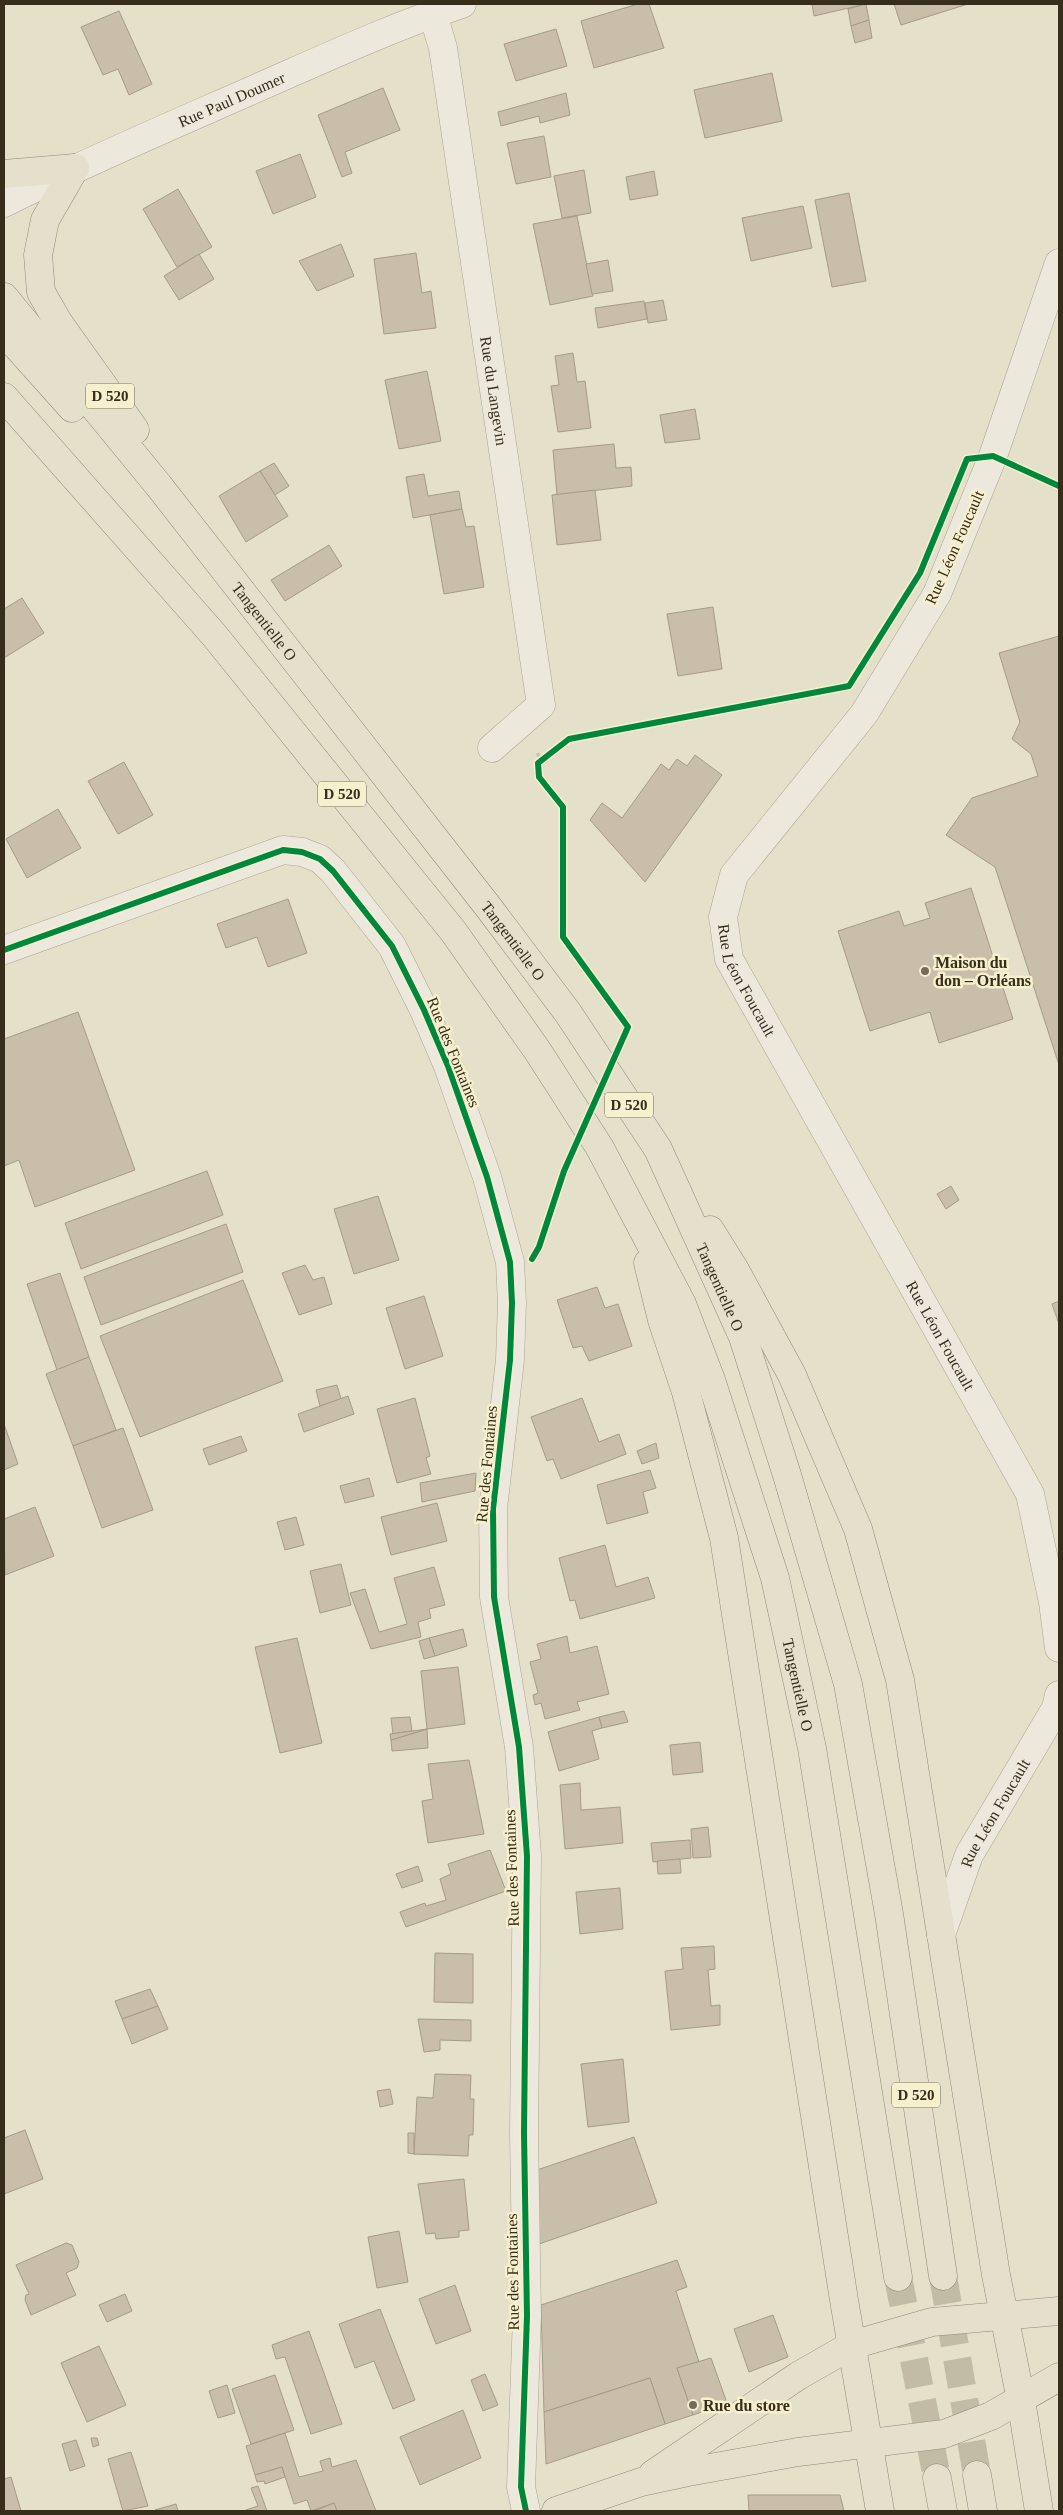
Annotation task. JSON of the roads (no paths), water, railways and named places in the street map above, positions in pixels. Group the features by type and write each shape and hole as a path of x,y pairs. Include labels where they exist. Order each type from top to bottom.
{"main road":[{"path":"4,174 75,168"},
{"name":"D 520","path":"75,168 45,220 38,255 41,292 58,322 227,562 254,610"},
{"name":"Tangentielle O","path":"4,297 158,486 501,923 568,1013 658,1150 743,1337 790,1485 848,1684 889,1914 943,2276"},
{"name":"D 520","path":"4,332 109,449 158,486"},
{"name":"Tangentielle O","path":"4,398 214,635 453,931 537,1050 600,1148 682,1304 711,1380 775,1578 812,1748 898,2277"},
{"path":"4,406 26,423"},
{"path":"658,1150 735,1270 792,1375 858,1529 900,1680 1002,2315 1021,2400 1039,2511"},
{"path":"638,1222 662,1320 686,1392 724,1538 880,2511"},
{"path":"642,2482 798,2376 852,2345 932,2322 1059,2311"},
{"path":"556,2511 642,2482 798,2452 944,2434 991,2416 1059,2377"},
{"path":"977,2475 983,2511"},
{"path":"937,2478 943,2511"}],"street":[{"name":"Rue Paul Doumer","path":"4,203 75,168 433,14 462,4"},
{"name":"Rue du Langevin","path":"433,14 443,48 541,705 492,748"},
{"name":"Rue Léon Foucault","path":"1058,1634 1030,1494 729,959 723,916 734,875 864,714 937,594 993,456 1059,263"},
{"name":"Rue des Fontaines","path":"4,950 283,850 302,852 320,859 333,871 392,946 424,1010 471,1130 510,1262 512,1303 510,1360 493,1509 494,1597 518,1747 527,1856 524,2132 527,2316 521,2487 526,2511"},
{"name":"Rue Léon Foucault","path":"942,1936 969,1855 1056,1708 1059,1695"}],"tunnel":[{"path":"943,2276 977,2475"},
{"path":"898,2277 937,2478"}],"place":[{"name":"Maison du don – Orléans","path":"925,971"},
{"name":"Rue du store","path":"693,2405"}]}
